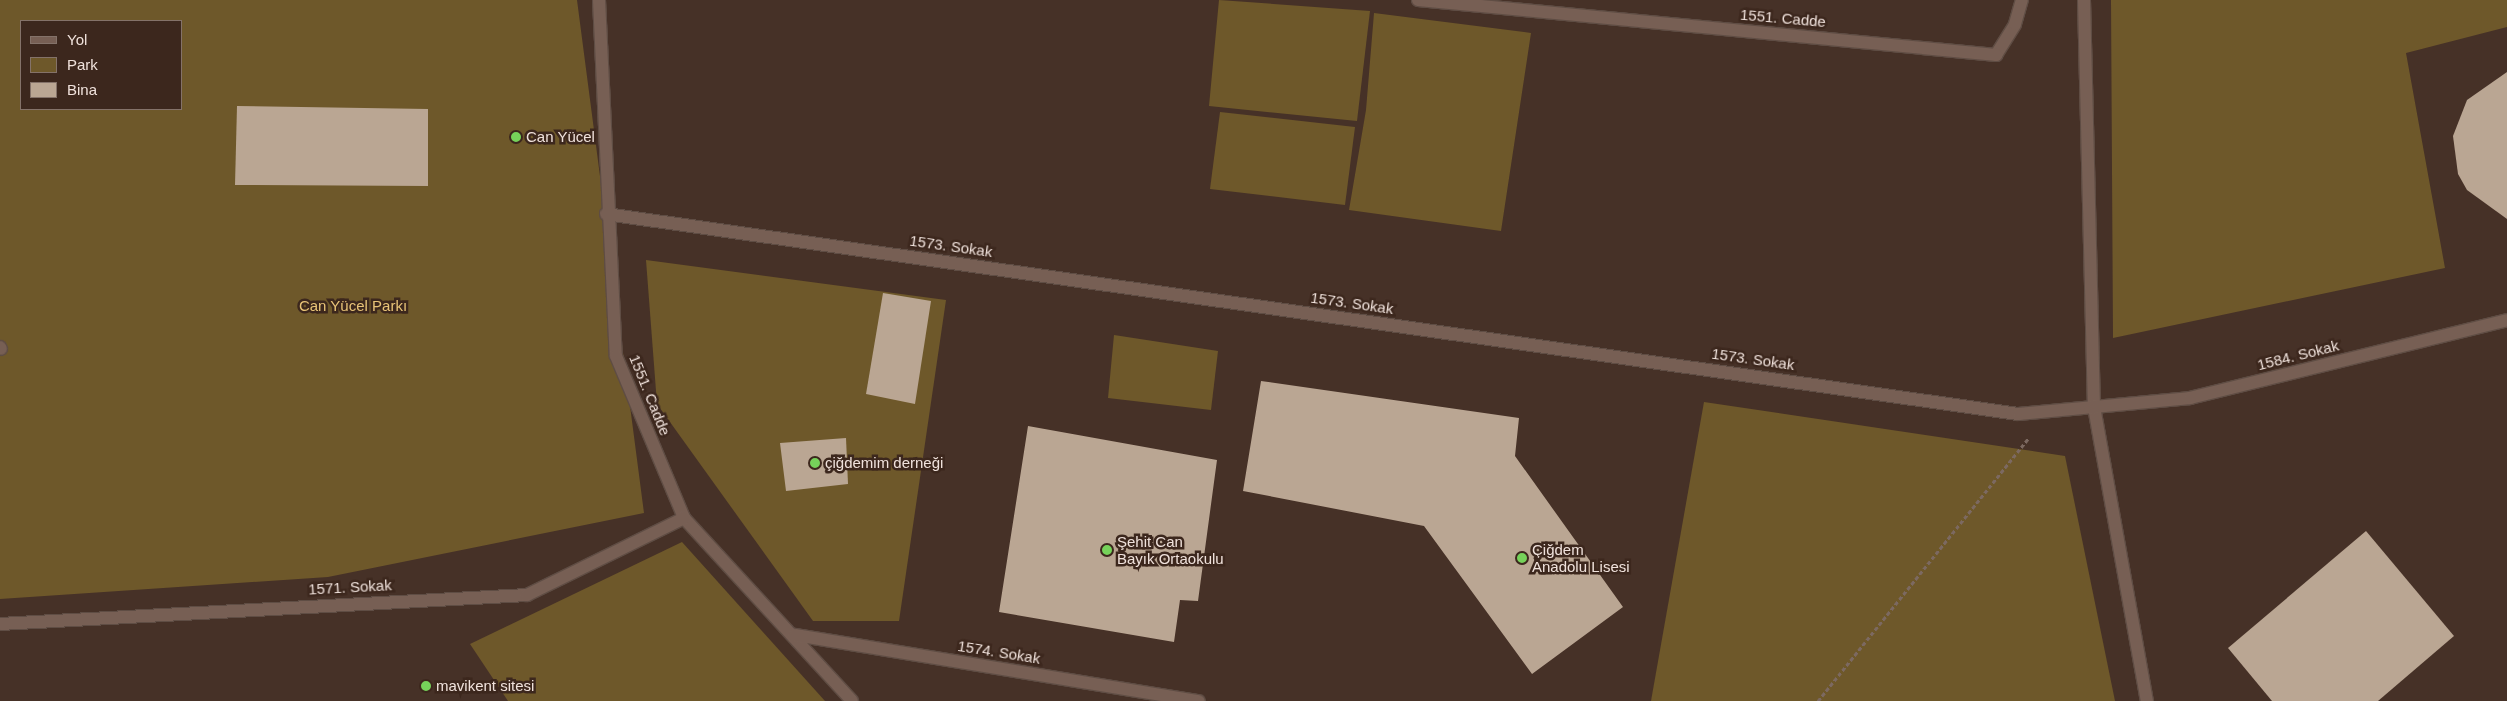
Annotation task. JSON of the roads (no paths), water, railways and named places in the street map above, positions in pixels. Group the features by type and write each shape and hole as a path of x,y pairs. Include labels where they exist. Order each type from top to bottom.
{"street":[{"name":"1551. Cadde","path":"599,0 606,214 616,356 684,518 795,636 852,701"},
{"name":"1551. Cadde","path":"1418,0 1996,55 2022,0"},
{"path":"2084,0 2094,407 2147,701"},
{"name":"1573. Sokak","path":"606,214 2019,414 2094,407"},
{"name":"1584. Sokak","path":"2094,407 2190,398 2507,320"},
{"name":"1571. Sokak","path":"0,624 527,596 684,518"},
{"name":"1574. Sokak","path":"795,636 1199,701"}],"place":[{"name":"Can Yücel","path":"516,137"},
{"name":"çiğdemim derneği","path":"815,463"},
{"name":"Şehit Can Bayık Ortaokulu","path":"1107,550"},
{"name":"Çiğdem Anadolu Lisesi","path":"1522,558"},
{"name":"mavikent sitesi","path":"426,686"}],"park label":[{"name":"Can Yücel Parkı","path":"353,306"}]}
